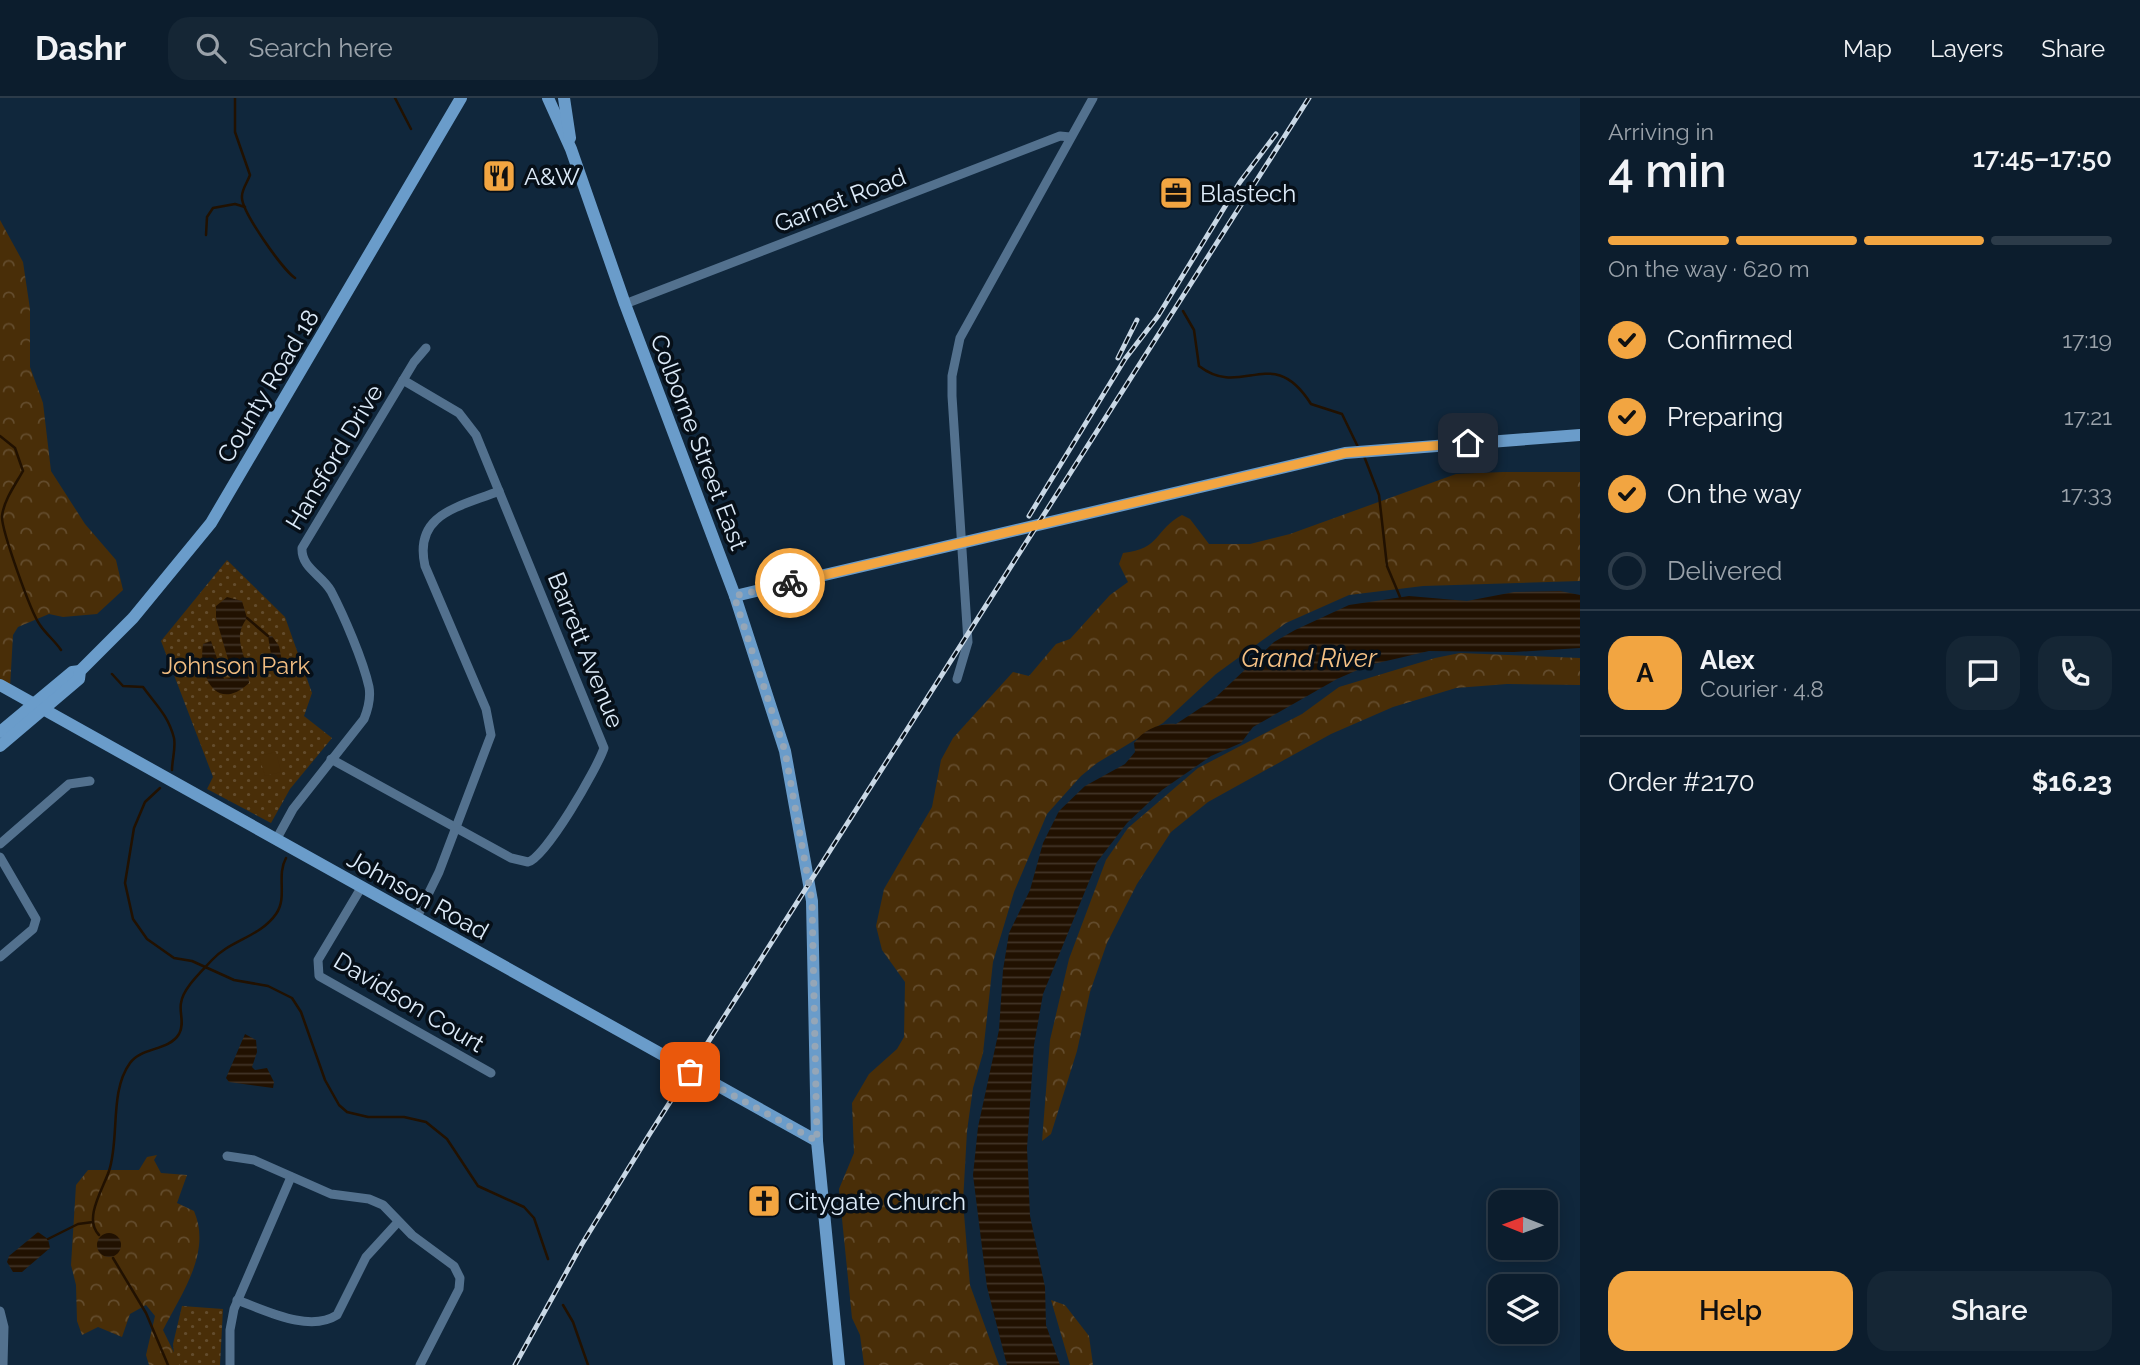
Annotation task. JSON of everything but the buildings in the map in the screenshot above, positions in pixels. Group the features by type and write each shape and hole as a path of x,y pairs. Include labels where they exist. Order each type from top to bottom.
{"main road":[{"name":"County Road 18","path":"0,746 72,672 80,671 133,618 211,523 418,176 460,98"},
{"name":"Colborne Street East","path":"548,98 571,149 625,304 734,596 785,751 812,901 817,1141 839,1365"},
{"path":"564,98 571,149"},
{"path":"734,596 1345,453 1580,435"},
{"name":"Johnson Road","path":"0,685 817,1141"},
{"name":"County Road 18","path":"0,732 38,707"}],"street":[{"path":"957,679 968,642 952,396 952,376 958,348 1093,98"},
{"name":"Garnet Road","path":"625,304 1060,136 1070,137"},
{"name":"Hansford Drive","path":"276,840 293,809 364,719 369,704 369,687 330,589 305,564 302,548 403,380 426,348"},
{"name":"Barrett Avenue","path":"331,759 520,862 534,860 597,765 604,748 476,435 464,418 403,380"},
{"path":"417,917 488,748 490,722 425,566 421,551 423,537 439,516 499,491"},
{"path":"0,845 69,784 90,781"},
{"path":"0,857 36,919 33,929 0,957"},
{"name":"Davidson Court","path":"361,888 318,960 319,976 491,1073"},
{"path":"227,1156 254,1160 331,1194 376,1201 453,1266 460,1278 458,1289 420,1365"},
{"path":"230,1365 230,1324 237,1300 292,1177"},
{"path":"237,1300 294,1319 331,1319 337,1315 366,1257 398,1222"},
{"path":"0,1311 4,1327 3,1365"}],"green space":[{"path":"0,220 23,262 30,309 30,367 43,403 51,471 85,524 116,560 123,590 97,614 63,617 49,614 18,627 13,635 10,688 0,683"},
{"path":"1580,472 1580,581 1423,586 1349,595 1286,623 1216,674 1163,723 1097,763 1081,776 1047,814 1014,892 993,962 983,1053 973,1088 967,1131 963,1202 970,1285 999,1365 864,1365 860,1335 852,1318 839,1189 854,1153 852,1103 869,1074 897,1049 904,1037 905,982 882,950 876,926 884,889 932,807 941,760 953,738 1013,672 1029,676 1056,644 1070,639 1110,595 1128,582 1119,564 1123,553 1135,551 1151,543 1182,515 1190,519 1209,544 1250,544 1290,534 1456,474"},
{"name":"Johnson Park","path":"227,560 285,617 312,693 304,716 332,738 290,789 271,823 207,789 213,777 161,641"},
{"path":"1460,653 1580,658 1580,685 1507,684 1456,688 1393,707 1331,734 1208,802 1171,832 1137,884 1107,943 1090,992 1077,1051 1051,1134 1042,1141 1050,1040 1069,959 1106,860 1128,828 1198,768 1302,714 1339,687"},
{"path":"276,752 281,772 265,776 259,756"},
{"path":"157,1155 154,1160 161,1173 187,1175 177,1203 194,1211 199,1227 197,1258 192,1273 163,1330 180,1365 149,1365 146,1355 155,1316 146,1305 130,1314 122,1337 98,1327 82,1335 77,1321 76,1285 71,1265 76,1185 88,1170 139,1170 147,1157"},
{"path":"1051,1300 1065,1305 1089,1336 1093,1365 1070,1365"},
{"path":"182,1306 223,1309 220,1365 175,1365 173,1344"}],"water":[{"name":"Grand River","path":"1560,591 1580,595 1580,648 1514,652 1429,651 1369,665 1337,679 1253,727 1241,743 1211,756 1162,790 1127,823 1097,862 1043,994 1034,1045 1027,1148 1030,1216 1045,1287 1046,1325 1060,1365 1007,1365 987,1287 973,1175 978,1127 999,1030 1003,970 1009,933 1030,890 1043,843 1059,811 1085,786 1125,764 1135,752 1134,743 1142,734 1158,726 1176,724 1214,699 1274,642 1349,605 1409,596 1467,601 1514,592"},
{"path":"227,597 242,601 247,618 242,626 240,642 249,683 227,694 212,687 203,668 202,656 203,644 211,641 224,679 230,678 232,673 216,618 216,606"},
{"path":"268,636 272,636 279,646 284,671 282,674 272,661"},
{"path":"245,1034 256,1040 257,1052 252,1067 255,1070 267,1068 274,1082 273,1088 229,1082 226,1078"},
{"path":"38,1232 48,1239 50,1248 22,1272 13,1272 7,1262 9,1256"},
{"path":"109,1233 118,1236 121,1245 118,1254 109,1257 100,1254 97,1245 100,1236"}],"waterway":[{"path":"235,98 235,132 250,175 242,193 243,203 263,239 295,278"},
{"path":"395,98 411,129"},
{"path":"206,235 207,217 213,208 235,204 245,207"},
{"path":"1183,311 1194,330 1199,366 1215,375 1230,378 1270,374 1283,377 1297,386 1311,404 1342,414 1358,447"},
{"path":"0,436 15,448 23,471 3,510 6,537 36,617 61,650"},
{"path":"1364,456 1379,495 1387,566 1400,597"},
{"path":"247,618 268,636"},
{"path":"112,674 123,686 143,687 165,717 174,738 172,770"},
{"path":"160,788 145,802 134,828 125,883 133,919 147,939 174,958 192,961 234,980 268,986 292,998 301,1012 325,1080 339,1105 347,1112 368,1117 404,1117 426,1122 447,1139 478,1186 524,1207 534,1218 548,1259"},
{"path":"99,1235 93,1221 94,1212 112,1158 119,1087 124,1075 135,1058 169,1043 179,1034 182,1026 182,997 212,960 219,953 262,928 276,914 281,901 282,872 286,858"},
{"path":"48,1239 78,1224 93,1222"},
{"path":"113,1258 146,1313 168,1365"},
{"path":"563,1305 573,1322 588,1365"}],"railway":[{"path":"515,1365 582,1244 649,1135 1309,98"},
{"path":"1029,516 1125,359 1158,316 1240,182 1276,134"},
{"path":"1118,358 1137,320"}],"way so far":[{"path":"690,1072 817,1141 812,901 785,751 734,596 790,583"}],"place":[{"name":"A&W","path":"499,176"},
{"name":"Blastech","path":"1176,193"},
{"name":"Citygate Church","path":"764,1201"}],"route":[{"path":"790,583 1345,453 1468,443"}]}
